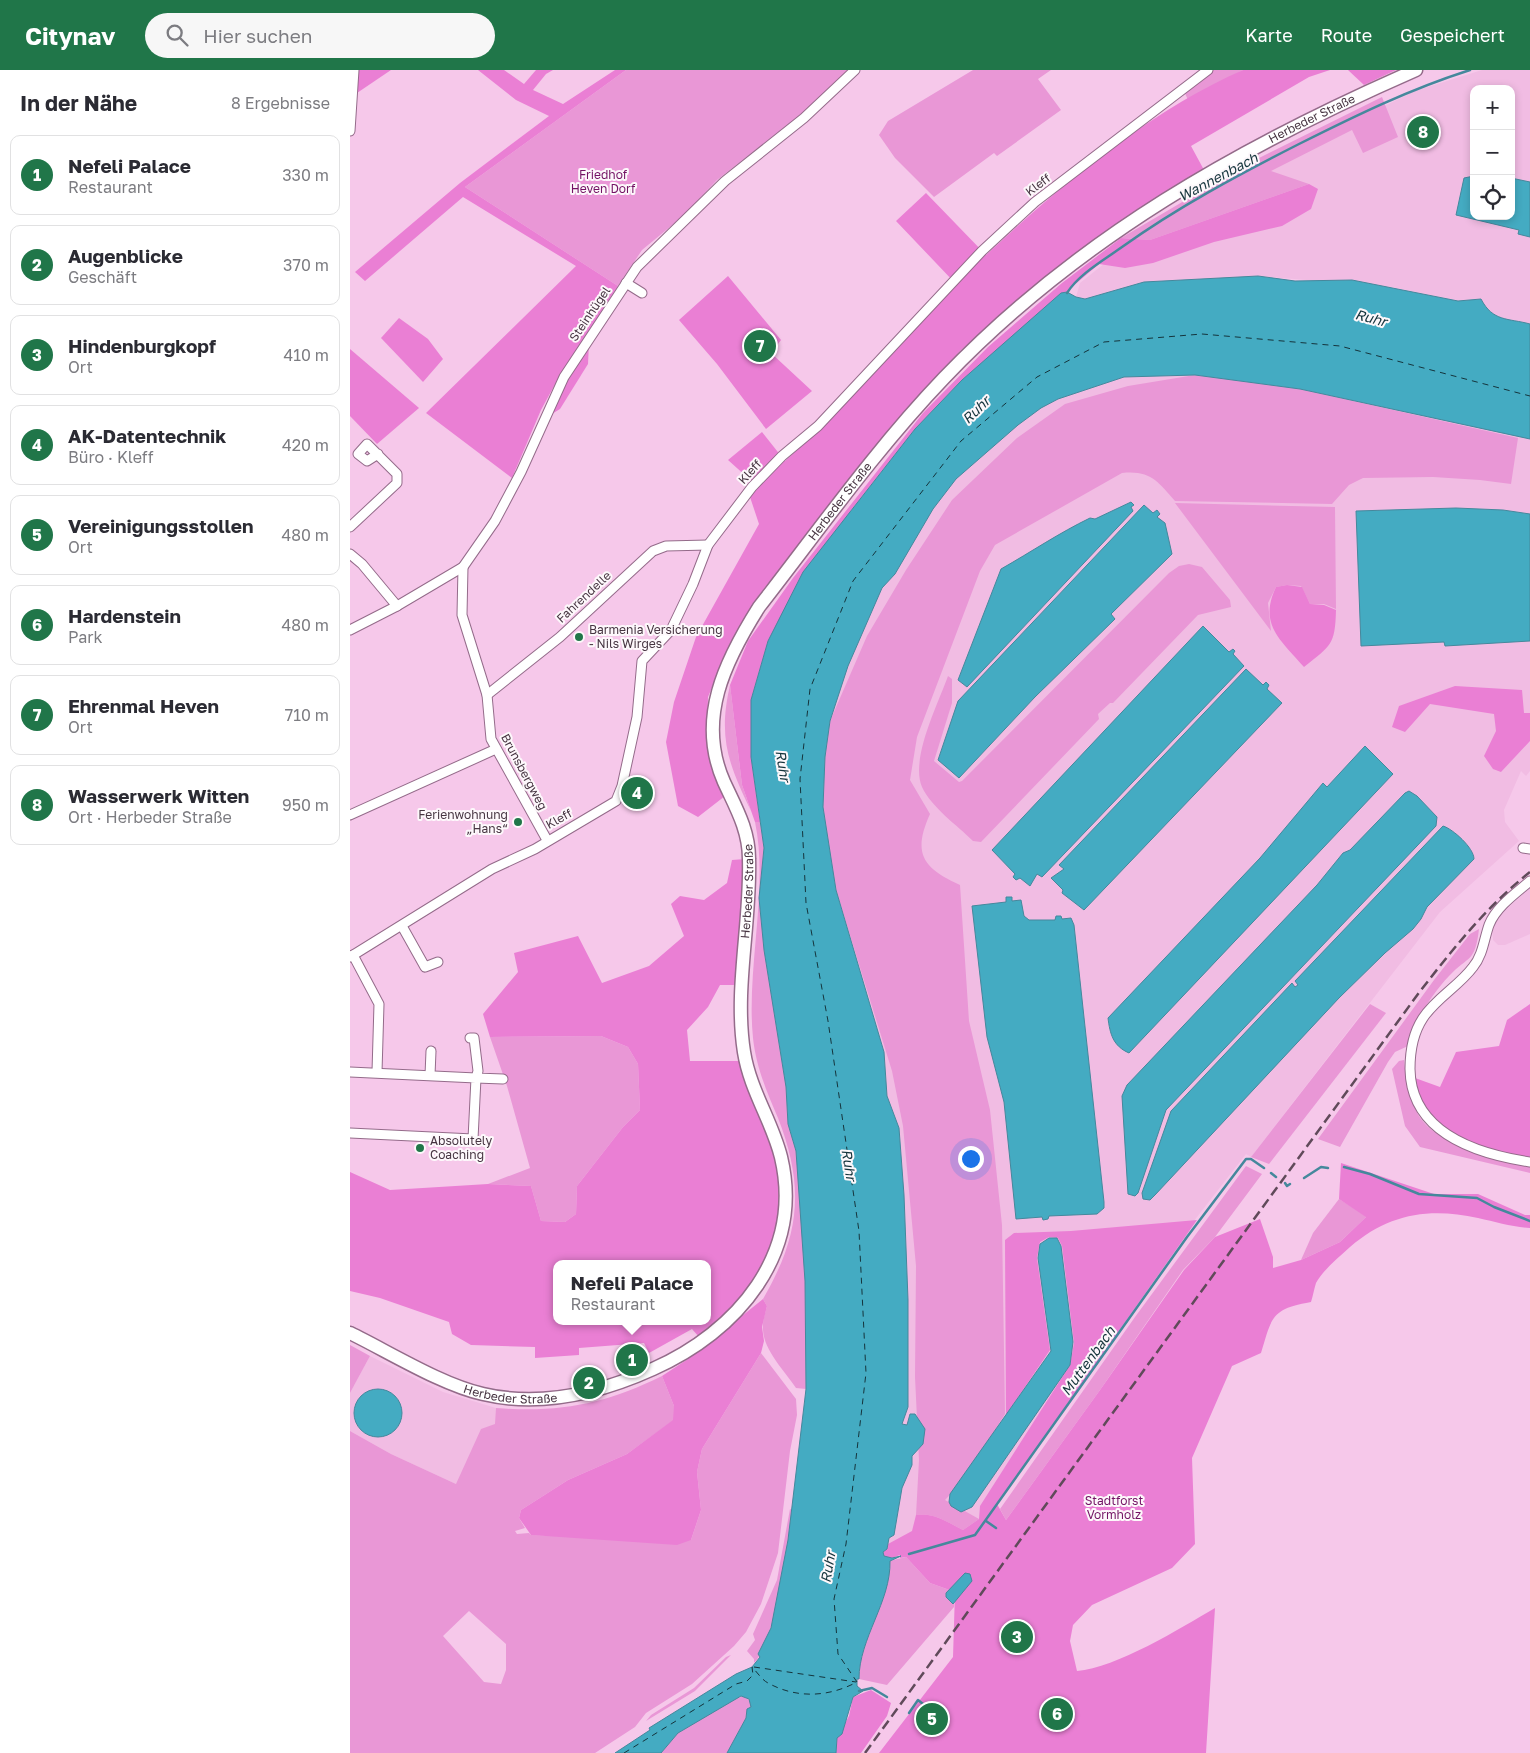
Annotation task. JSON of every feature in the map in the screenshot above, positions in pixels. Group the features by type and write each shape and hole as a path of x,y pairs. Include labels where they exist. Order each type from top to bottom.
{"main road":[{"name":"Herbeder Straße","path":"350,1333 458,1386 482,1394 510,1399 548,1400 603,1389 662,1365 721,1327 748,1301 775,1253 782,1229 785,1192 781,1159 776,1139 755,1092 743,1044 741,1007 749,873 748,841 745,827 718,765 712,738 715,699 727,662 740,638 759,608 911,414 988,334 1041,288 1115,231 1192,182 1303,124 1416,70"}],"street":[{"path":"350,131 354,70"},
{"name":"Steinhügel","path":"350,630 397,606 463,567 495,521 564,377 637,267 725,181 808,114 855,70"},
{"name":"Kleff","path":"351,956 492,869 535,849 547,840 612,805 619,797 637,717 642,662 671,630 693,584 708,545 752,487 782,456 818,426 1006,228 1035,202 1208,70"},
{"path":"626,282 642,293"},
{"path":"350,527 397,483 397,474 378,454"},
{"name":"Fahrendelle","path":"487,694 560,637 653,551 666,546 708,545"},
{"path":"350,554 362,564 397,606"},
{"name":"Brunsbergweg","path":"463,567 462,615 487,694 491,739 547,840"},
{"path":"350,815 496,748"},
{"path":"1530,881 1504,904 1491,920 1479,957 1472,968 1423,1018 1414,1036 1410,1064 1411,1082 1416,1097 1423,1112 1433,1125 1446,1134 1478,1148 1530,1162"},
{"path":"402,926 425,967 438,962"},
{"path":"351,956 379,1004 377,1072"},
{"path":"350,1132 473,1139 478,1071 474,1038 470,1038"},
{"path":"430,1075 431,1051"},
{"path":"350,1072 503,1079"}],"shaded area":[{"path":"1482,70 1530,70 1530,324 1495,317 1486,309 1481,299 1458,301 1392,287 1258,276 1144,282 1085,299 1076,297 1080,283 1125,247 1260,167 1415,91"},
{"path":"1195,375 1300,389 1530,439 1530,771 1526,776 1521,771 1504,810 1505,822 1519,841 1440,912 1251,1157 1246,1154 1176,1244 972,1534 888,1544 889,1538 894,1535 902,1488 912,1465 912,1456 923,1444 907,1425 902,1425 908,1407 908,1300 899,1128 887,1096 884,1052 846,922 830,721 848,666 882,588 895,574 933,509 956,479 1018,425 1041,408 1058,399 1124,377"},
{"path":"1530,888 1530,934 1505,945 1498,945 1493,940 1492,926 1499,916"},
{"path":"370,1356 443,1392 496,1408 534,1411 587,1407 456,1484 391,1454 350,1431 350,1393"}],"green space":[{"path":"357,70 391,70 357,93"},
{"path":"478,70 504,70 524,84 536,70 553,70 546,74 533,90 563,104 615,70 626,70 465,187 618,286 560,375 541,410 512,478 426,413 576,266 463,197 365,281 355,272 460,183 549,116 516,100"},
{"name":"Friedhof Heven Dorf","path":"626,70 848,70 804,112 717,180 682,217 642,250 618,286 465,187"},
{"path":"973,70 1051,70 1038,79 1061,110 997,156 994,153 934,197 895,158 879,135 888,121"},
{"path":"1213,70 1243,70 1188,100 1184,91"},
{"path":"1243,70 1330,70 1309,77 1191,146 1204,170 1131,214 1077,252 961,350 884,438 759,595 728,648 708,697 707,741 715,775 725,796 698,817 678,806 666,742 674,702 696,637 759,524 750,497 757,486 728,460 762,432 785,461 820,429 956,284 896,221 926,193 986,255 1076,176 1140,128 1208,87"},
{"path":"1348,70 1396,70 1364,85"},
{"path":"1382,97 1398,137 1363,153 1352,130 1271,171 1309,184 1150,240 1121,238 1247,164"},
{"path":"1309,184 1318,189 1311,209 1282,226 1214,242 1153,263 1125,268 1099,264 962,380 915,429 852,509 768,641 751,700 751,757 760,822 755,822 742,785 730,685 748,641 793,578 923,413 988,347 1062,283 1121,238 1150,240"},
{"path":"728,276 781,340 771,353 812,391 766,429 717,364 679,320"},
{"path":"399,318 428,339 443,359 423,382 381,338"},
{"path":"589,343 588,364 560,409 547,417"},
{"path":"350,349 419,408 377,444 350,416"},
{"path":"1195,375 1300,389 1518,438 1511,484 1433,477 1363,478 1349,485 1332,504 1175,501 1153,479 1140,473 1122,473 995,545 980,571 917,737 910,780 930,814 922,840 924,858 937,872 960,885 969,1021 990,1110 1002,1225 1005,1414 965,1479 945,1500 979,1519 963,1530 934,1516 916,1515 919,1460 915,1377 916,1266 903,1126 892,1071 836,890 823,807 825,757 830,721 867,636 906,570 952,500 1017,438 1065,404 1128,386"},
{"path":"1175,503 1335,507 1336,609 1324,604 1310,604 1301,586 1287,585 1276,587 1268,603 1271,631"},
{"path":"1189,564 1202,567 1230,600 1231,607 1198,615 1113,703 1110,703 1098,714 1099,719 981,842 973,841 945,816 926,795 919,775 922,747 948,676 952,679 952,703 934,761 959,782 1169,573 1179,566"},
{"path":"1287,585 1302,587 1310,604 1324,605 1336,610 1333,638 1330,644 1304,667 1280,640 1271,622 1271,600 1276,587"},
{"path":"730,685 742,785 751,811 736,779 727,750 725,720"},
{"path":"1455,686 1522,690 1524,713 1530,713 1530,741 1501,772 1493,769 1484,756 1496,731 1494,714 1430,704 1405,732 1392,727 1399,706"},
{"path":"755,822 760,822 764,848 759,896 759,847"},
{"path":"745,859 737,985 720,985 708,1007 687,1030 690,1061 739,1061 766,1128 777,1169 779,1206 772,1243 758,1278 742,1299 699,1337 692,1329 649,1353 644,1343 579,1348 579,1355 535,1358 535,1347 471,1345 452,1334 449,1322 380,1298 350,1291 350,1172 390,1190 488,1184 531,1186 541,1221 565,1222 576,1214 577,1186 623,1127 640,1110 638,1064 628,1047 601,1036 490,1037 483,1014 518,972 514,953 578,936 602,983 649,966 684,936 671,904 680,896 704,900 727,883 732,860"},
{"path":"759,899 764,950 786,1087 788,1124 796,1151 801,1193 805,1281 806,1389 796,1388 771,1353 764,1338 763,1321 767,1306 763,1299 785,1253 791,1232 795,1189 787,1143 757,1059 753,1038 752,984"},
{"path":"1479,929 1473,953 1436,991 1419,1018 1408,1046 1395,1052 1388,1062 1340,1147 1318,1139 1434,980 1470,934"},
{"path":"1370,1004 1386,1013 1269,1164 1251,1157"},
{"path":"1530,1004 1530,1159 1474,1144 1443,1127 1430,1114 1421,1098 1415,1078 1440,1087 1456,1052 1499,1046 1507,1020"},
{"path":"601,1036 628,1047 638,1064 640,1110 623,1127 577,1186 576,1214 565,1222 541,1221 531,1186 488,1184 530,1168 507,1086 490,1037"},
{"path":"1404,1060 1410,1096 1419,1116 1428,1127 1454,1143 1469,1149 1530,1165 1530,1173 1420,1147 1405,1126 1392,1069 1399,1061"},
{"name":"Stadtforst Vormholz","path":"1341,1163 1434,1194 1478,1194 1525,1215 1530,1215 1530,1228 1443,1213 1410,1216 1394,1220 1364,1236 1327,1269 1316,1283 1311,1302 1288,1308 1275,1317 1271,1323 1261,1353 1232,1366 1192,1458 1195,1544 1172,1568 1092,1605 1073,1625 1070,1641 1077,1671 1093,1668 1110,1663 1148,1646 1215,1608 1206,1753 879,1753 953,1657 955,1592 930,1583 906,1557 900,1558 900,1555 892,1558 884,1556 883,1552 887,1549 888,1544 912,1531 916,1515 934,1516 963,1530 979,1519 980,1506 1070,1365 1074,1343 1062,1246 1058,1238 1049,1237 1040,1242 1037,1258 1050,1350 1006,1415 1005,1240 1014,1233 1071,1231 1197,1220 997,1504 1006,1520 1184,1270 1215,1237 1260,1219 1273,1257 1273,1268 1301,1260 1340,1242 1366,1217 1339,1199"},
{"path":"1246,1166 1262,1174 1215,1237 1183,1270 1100,1390 1006,1520 1000,1509 1135,1317"},
{"path":"1339,1199 1367,1216 1340,1242 1301,1260 1313,1233"},
{"path":"763,1299 767,1306 762,1327 764,1341 761,1353 702,1449 697,1472 701,1510 691,1540 677,1545 531,1535 519,1518 521,1510 568,1480 627,1454 673,1420 674,1406 662,1376 691,1357"},
{"path":"350,1345 370,1356 350,1393"},
{"path":"761,1353 796,1399 797,1415 790,1451 778,1553 761,1604 746,1632 734,1646 692,1684 646,1713 635,1727 595,1753 350,1753 350,1431 391,1454 456,1484 481,1429 495,1424 496,1408 541,1409 582,1404 621,1394 662,1376 674,1406 674,1420 627,1454 568,1480 521,1510 519,1518 525,1528 515,1531 517,1534 529,1533 531,1535 691,1540 701,1510 697,1472 702,1449","holes":["469,1611 506,1644 506,1670 501,1684 484,1682 443,1636"]},
{"path":"790,1509 792,1510 787,1545 775,1614 762,1652 754,1663 754,1659 747,1651 755,1640 753,1634 777,1580"},
{"path":"906,1557 930,1583 955,1592 954,1607 887,1685 859,1679 864,1648 885,1590 889,1561"},
{"path":"731,1655 695,1691 646,1721 651,1715 694,1688 726,1657"},
{"path":"871,1690 891,1703 887,1716 861,1753 836,1753 837,1738 849,1716 853,1697"},
{"path":"744,1696 751,1702 751,1707 747,1710 746,1718 727,1753 661,1753 678,1733 731,1700"}],"water":[{"path":"1470,177 1470,218 1456,215 1464,178"},
{"path":"1515,179 1530,182 1530,237 1518,234 1519,230 1477,220 1515,220"},
{"name":"Ruhr","path":"1258,276 1295,281 1352,280 1458,301 1481,299 1491,312 1496,315 1508,320 1530,324 1530,439 1300,389 1195,375 1124,377 1058,399 1041,408 1018,425 956,479 933,509 895,574 882,588 848,666 830,721 825,757 823,807 836,890 884,1052 887,1096 899,1128 908,1300 908,1407 902,1424 907,1425 910,1414 915,1414 925,1429 923,1444 912,1456 912,1465 902,1488 894,1535 889,1538 887,1549 883,1552 884,1556 892,1558 901,1556 890,1561 886,1591 869,1634 860,1664 857,1686 863,1691 853,1697 842,1734 837,1738 836,1753 727,1753 746,1718 747,1709 751,1707 749,1699 741,1696 678,1733 661,1753 615,1753 650,1730 649,1728 736,1674 752,1667 760,1657 758,1654 771,1628 788,1540 806,1389 805,1281 796,1151 788,1124 786,1087 764,950 759,898 764,848 751,757 751,700 768,641 803,572 915,429 962,380 1061,293 1067,292 1085,299 1144,282"},
{"path":"1131,502 1134,505 1131,507 1133,511 967,687 958,680 1001,569 1090,518 1095,519"},
{"path":"1144,505 1153,513 1157,510 1160,514 1157,517 1165,523 1172,554 1111,614 1115,619 1035,697 959,778 938,760 958,701"},
{"path":"1456,508 1503,510 1530,514 1530,641 1445,646 1444,642 1361,646 1356,511"},
{"path":"1203,626 1229,652 1233,649 1235,651 1233,654 1244,666 1042,877 1037,874 1030,886 1020,878 1016,880 1013,877 1015,874 992,850"},
{"path":"1246,669 1263,685 1266,682 1269,685 1267,689 1282,703 1084,910 1062,893 1063,890 1051,878 1064,869 1059,865"},
{"path":"1365,746 1393,774 1129,1053 1119,1047 1111,1034 1108,1018 1260,858 1323,783 1327,787"},
{"path":"1409,791 1417,796 1437,817 1436,826 1166,1110 1138,1193 1135,1196 1128,1194 1122,1096 1127,1085 1317,885 1343,853 1350,850"},
{"path":"1443,826 1462,840 1471,850 1474,859 1427,907 1413,929 1385,953 1339,998 1155,1195 1150,1200 1143,1199 1142,1193 1171,1111 1292,983 1295,987 1298,985 1295,981"},
{"path":"1006,897 1012,897 1012,901 1021,900 1024,916 1029,920 1055,920 1056,916 1061,916 1062,919 1071,918 1074,925 1104,1202 1104,1208 1097,1214 1049,1216 1048,1219 1043,1220 1042,1217 1016,1219 1004,1102 987,1037 972,906 1006,902"},
{"path":"1049,1238 1057,1238 1061,1246 1073,1342 1070,1365 972,1507 961,1512 951,1506 949,1502 950,1494 1051,1351 1038,1258 1040,1244"},
{"path":"378,1389 387,1391 395,1396 400,1404 402,1413 400,1422 395,1430 387,1435 378,1437 369,1435 361,1430 356,1422 354,1413 356,1404 361,1396 369,1391"},
{"path":"965,1573 970,1574 972,1581 953,1604 946,1597 946,1593"}],"waterway":[{"name":"Wannenbach","path":"1067,293 1085,274 1143,232 1231,180 1362,113 1404,94 1470,70"},
{"name":"Muttenbach","path":"909,1554 975,1535 1187,1237 1246,1159 1251,1159 1264,1168"},
{"name":"Muttenbach","path":"1304,1178 1321,1167 1328,1168"},
{"name":"Muttenbach","path":"1344,1167 1370,1174 1419,1194 1477,1198 1530,1221"},
{"name":"Muttenbach","path":"1271,1173 1276,1177"},
{"name":"Muttenbach","path":"1285,1183 1287,1186 1290,1184"},
{"path":"986,1521 996,1528"},
{"path":"859,1691 872,1688 887,1697"},
{"path":"909,1713 918,1700 923,1704"},
{"path":"930,1715 932,1719"}],"ferry route":[{"path":"624,1753 736,1684 747,1681 753,1675 752,1667 768,1683 790,1692 802,1694 835,1691 857,1682 838,1654 834,1599 846,1544 866,1373 859,1231 828,1021 806,903 800,779 810,689 853,581 961,441 1037,377 1104,342 1202,334 1340,346 1530,396"},
{"path":"754,1667 856,1682"}],"railway":[{"path":"865,1753 1418,994 1484,914 1530,872"}],"place":[{"name":"Wasserwerk Witten","path":"1423,132"},
{"name":"Ehrenmal Heven","path":"760,346"},
{"name":"Barmenia Versicherung - Nils Wirges","path":"579,637"},
{"name":"AK-Datentechnik","path":"637,793"},
{"name":"Ferienwohnung „Hans“","path":"518,822"},
{"name":"Absolutely Coaching","path":"420,1148"},
{"name":"Nefeli Palace","path":"632,1360"},
{"name":"Augenblicke","path":"589,1383"},
{"name":"Hindenburgkopf","path":"1017,1637"},
{"name":"Hardenstein","path":"1057,1714"},
{"name":"Vereinigungsstollen","path":"932,1719"}]}
